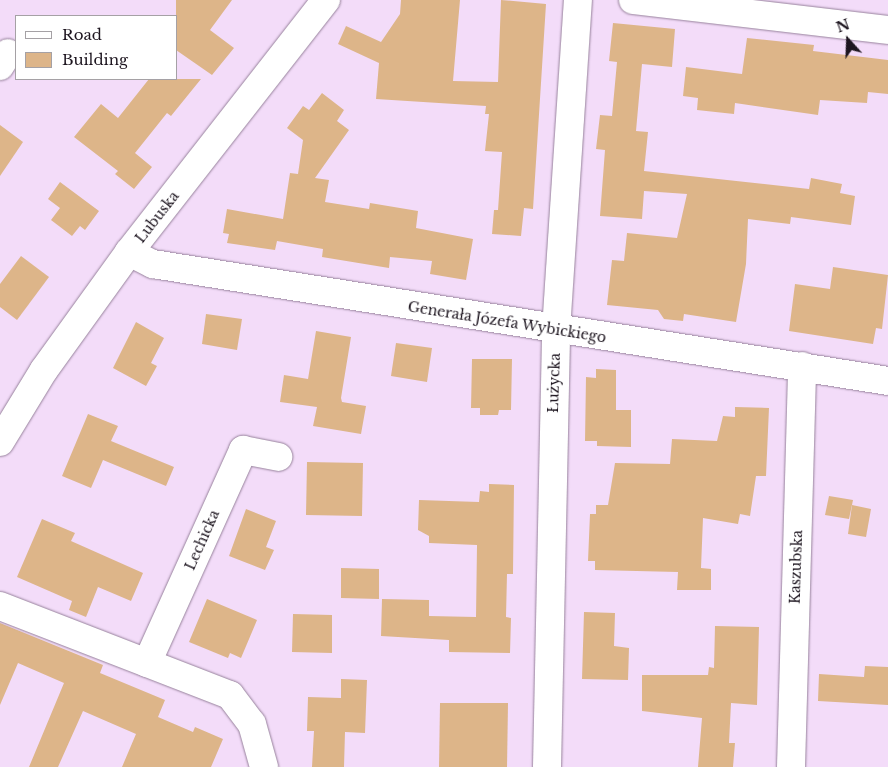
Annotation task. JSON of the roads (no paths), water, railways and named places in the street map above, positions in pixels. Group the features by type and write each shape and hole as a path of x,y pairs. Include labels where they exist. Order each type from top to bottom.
{"street":[{"name":"Lubuska","path":"0,442 44,370 129,252 326,0"},
{"name":"Łużycka","path":"547,767 556,330 578,0"},
{"path":"633,0 888,30"},
{"name":"Generała Józefa Wybickiego","path":"129,252 153,264 556,330 802,366 888,381"},
{"name":"Kaszubska","path":"791,767 802,366"},
{"name":"Lechicka","path":"147,663 243,450 278,456"},
{"path":"0,606 230,695 252,724 264,767"}]}
